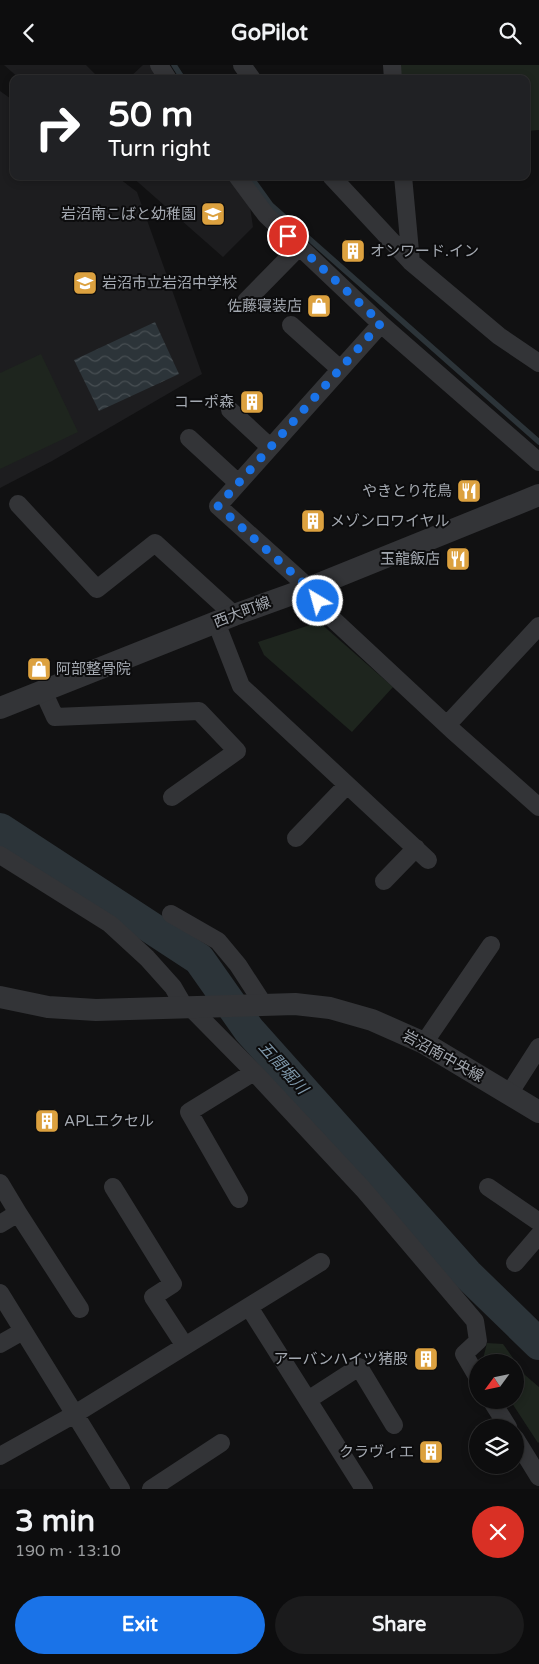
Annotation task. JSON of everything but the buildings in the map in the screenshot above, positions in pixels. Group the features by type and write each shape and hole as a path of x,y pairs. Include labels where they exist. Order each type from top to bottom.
{"street":[{"path":"240,180 266,215 300,247 381,323 539,461"},
{"path":"335,180 411,262 499,336 539,363"},
{"path":"403,180 411,262"},
{"path":"246,301 300,247"},
{"path":"381,323 218,506 309,588 321,608 539,807"},
{"path":"291,325 340,369"},
{"path":"230,409 270,447"},
{"path":"189,438 238,483"},
{"name":"西大町線","path":"0,708 225,618 309,588 539,495"},
{"path":"18,504 97,589 155,543 225,618 241,686 422,854 384,881"},
{"path":"447,725 539,627"},
{"path":"43,691 56,717 199,711 237,751 172,797"},
{"path":"296,838 347,785"},
{"path":"0,855 110,924 147,958 189,1006 254,1072 363,1189 475,1321 478,1341 464,1354 469,1363"},
{"path":"171,913 218,941 238,965 258,1005"},
{"path":"424,1043 491,945"},
{"path":"0,997 48,1007 96,1010 189,1006"},
{"name":"岩沼南中央線","path":"189,1006 295,1004 330,1008 372,1020 424,1043 539,1112"},
{"path":"509,1094 539,1047"},
{"path":"240,1199 188,1111 254,1072"},
{"path":"0,1183 80,1309"},
{"path":"113,1187 173,1283 153,1297 185,1346"},
{"path":"488,1187 539,1222"},
{"path":"0,1224 18,1213"},
{"path":"515,1263 539,1235"},
{"path":"0,1456 75,1414 321,1263"},
{"path":"0,1293 121,1489"},
{"path":"249,1307 364,1489"},
{"path":"0,1344 23,1331"},
{"path":"308,1400 359,1367 394,1425"},
{"path":"151,1489 221,1443"},
{"path":"524,1453 539,1477"}],"shaded area":[{"path":"4,65 86,65 96,75 15,75"},
{"path":"143,65 154,65 161,75 132,75"},
{"path":"400,65 539,65 539,130 530,131 530,75 401,75"},
{"name":"岩沼市立岩沼中学校","path":"0,91 10,98 10,180 121,180 137,192 202,374 52,461 0,488"},
{"name":"岩沼南こばと幼稚園","path":"136,180 235,180 249,200 253,227 223,257"},
{"path":"41,354 78,432 0,469 0,373"},
{"path":"319,622 393,687 352,732 264,655 258,642"},
{"path":"487,1343 503,1344 510,1354 484,1354"},
{"path":"524,1374 539,1387 538,1443 516,1409 524,1409"}],"water":[{"path":"155,322 179,374 99,411 74,360"}],"waterway":[{"path":"174,65 180,75"},
{"path":"253,180 271,205 539,442"},
{"name":"五間堀川","path":"0,829 199,959 249,1030 467,1274 539,1344"}],"place":[{"name":"岩沼南こばと幼稚園","path":"213,214"},
{"name":"オンワード.イン","path":"353,251"},
{"name":"岩沼市立岩沼中学校","path":"85,283"},
{"name":"佐藤寝装店","path":"319,306"},
{"name":"コーポ森","path":"252,402"},
{"name":"やきとり花鳥","path":"469,491"},
{"name":"メゾンロワイヤル","path":"313,521"},
{"name":"玉龍飯店","path":"458,559"},
{"name":"阿部整骨院","path":"39,669"},
{"name":"APLエクセル","path":"47,1121"},
{"name":"アーバンハイツ猪股","path":"426,1359"},
{"name":"クラヴィエ","path":"431,1452"}],"route":[{"path":"288,236 381,323 218,506 309,588 318,601"}]}
